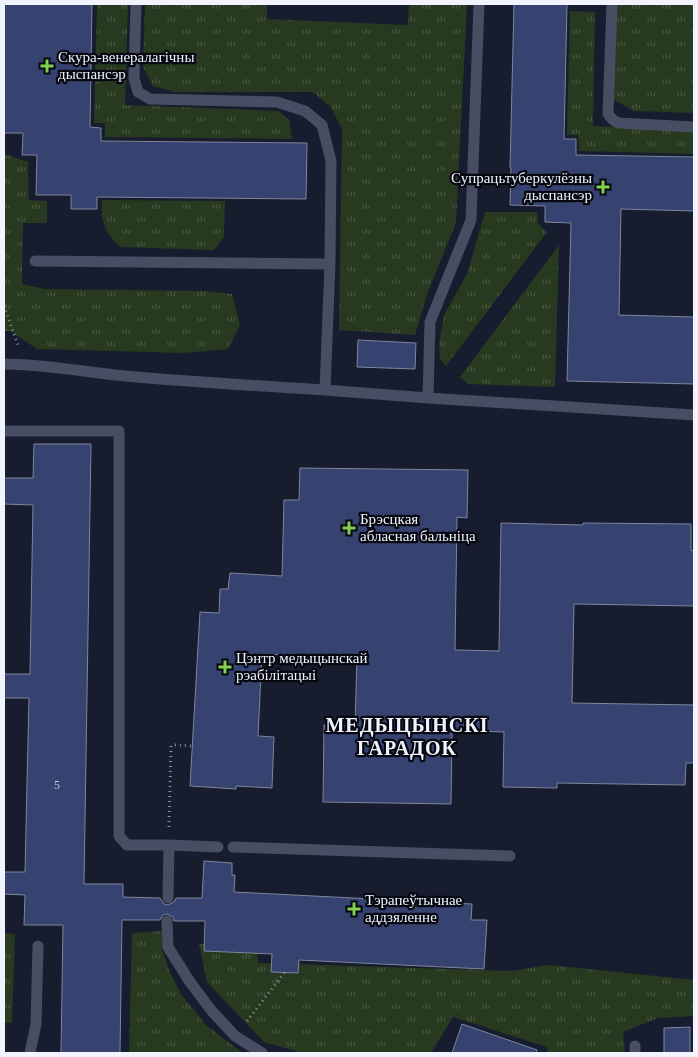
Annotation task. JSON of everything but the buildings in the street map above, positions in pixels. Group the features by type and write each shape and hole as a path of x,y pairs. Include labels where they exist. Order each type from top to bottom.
{"lane":[{"path":"136,4 134,78 138,92 150,98 172,100 277,102 305,111 322,125 331,161 326,390"},
{"path":"428,398 430,322 471,220 479,4"},
{"path":"612,4 608,114 619,123 694,127"},
{"path":"35,261 330,264"},
{"path":"4,364 25,364 179,381 694,415"},
{"path":"4,431 119,431 119,836 127,844 218,847"},
{"path":"168,898 169,845"},
{"path":"233,847 510,856"},
{"path":"167,920 168,947 190,982 211,1010 235,1036 262,1053"},
{"path":"30,1053 36,1024 38,946"}],"path":[{"path":"4,145 9,145"},
{"path":"4,306 25,364"},
{"path":"169,845 171,746 175,744 192,746"},
{"path":"235,1036 285,972"}],"green space":[{"path":"97,4 128,4 125,105 279,111 289,120 292,139 105,137 105,123 94,123"},
{"path":"145,4 267,4 267,19 408,25 409,4 467,4 456,223 427,294 415,335 339,330 342,129 330,106 312,92 174,92 153,86 143,67"},
{"path":"614,4 694,4 694,113 634,111 614,100"},
{"path":"570,11 595,12 593,126 694,130 694,154 579,151 578,135 567,135"},
{"path":"4,155 28,162 29,200 47,201 47,223 23,223 22,284 45,289 205,291 232,294 240,325 228,349 183,353 37,349 10,331 4,331"},
{"path":"102,200 225,201 224,237 214,250 120,247 107,232 102,214"},
{"path":"485,212 537,212 538,223 547,232 446,366 440,359 439,344 444,315 467,274"},
{"path":"559,245 555,387 468,384 460,377"},
{"path":"162,931 162,949 169,970 181,994 207,1026 243,1053 129,1053 132,933"},
{"path":"4,933 15,934 12,1023 4,1023"},
{"path":"199,944 257,944 258,963 511,971 550,965 694,980 694,1016 658,1018 623,1032 625,1053 548,1053 547,1047 453,1017 431,1053 303,1053 264,1042 207,982"}],"place":[{"name":"Скура-венералагічны дыспансэр","path":"47,66"},
{"name":"Супрацьтуберкулёзны дыспансэр","path":"603,187"},
{"name":"Брэсцкая абласная бальніца","path":"349,528"},
{"name":"Цэнтр медыцынскай рэабілітацыі","path":"225,667"},
{"name":"Тэрапеўтычнае аддзяленне","path":"354,909"}],"district":[{"name":"МЕДЫЦЫНСКІ ГАРАДОК","path":"407,736"}]}
